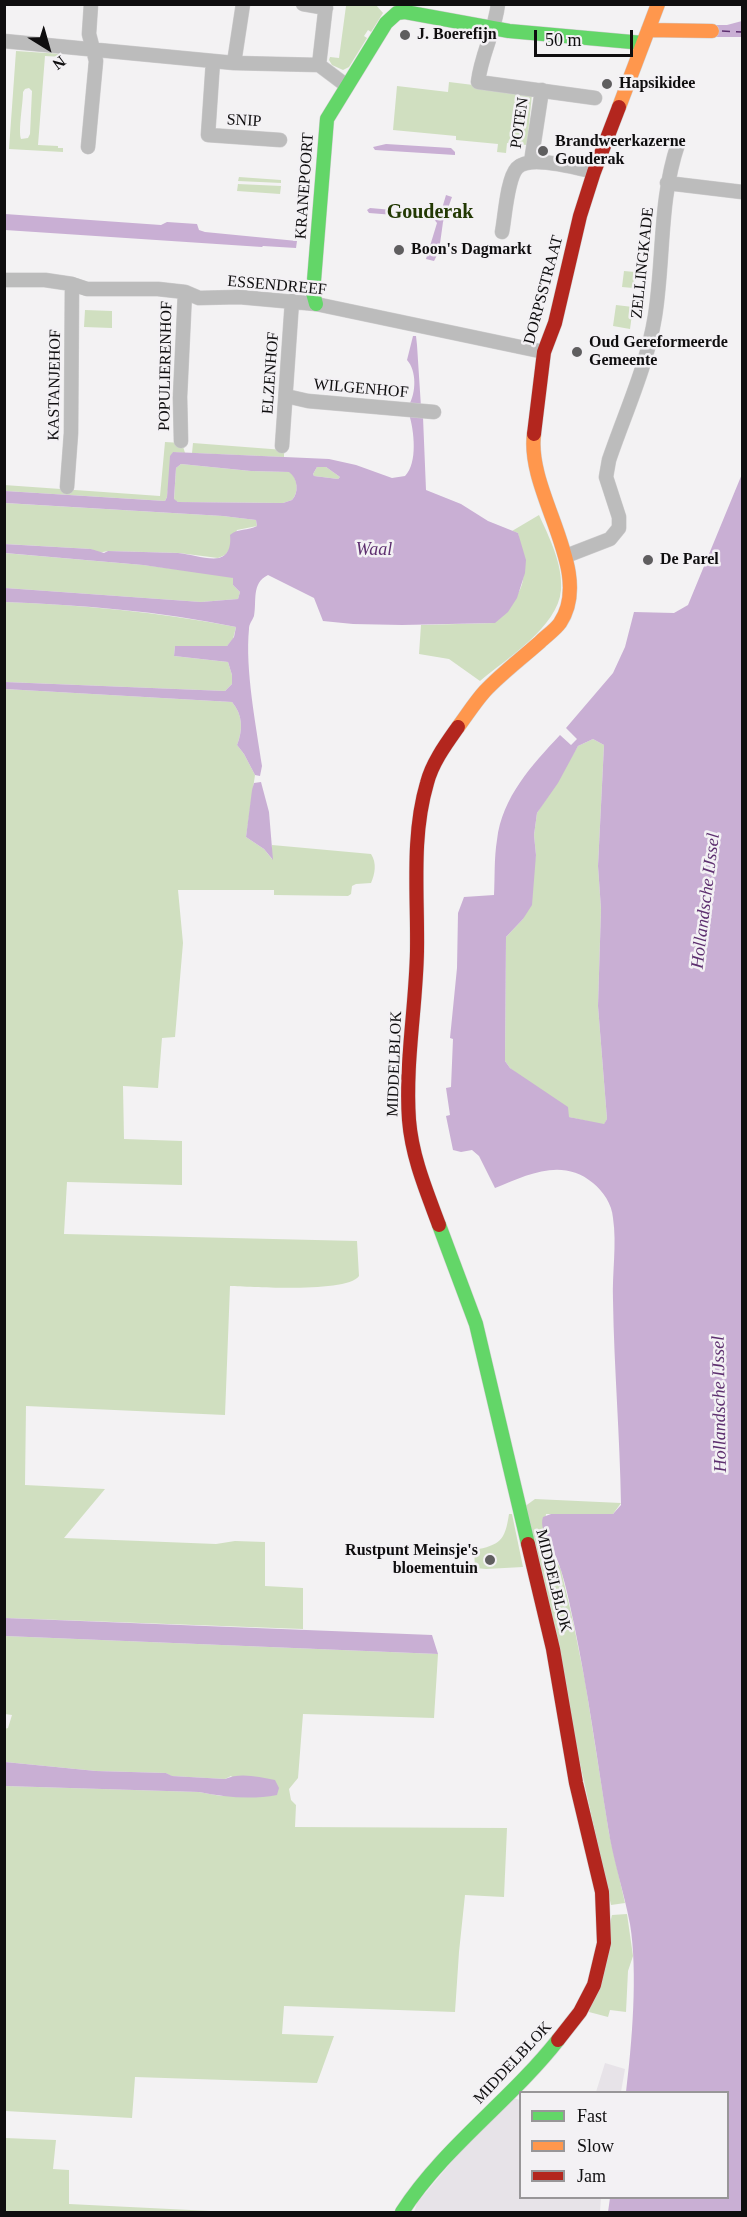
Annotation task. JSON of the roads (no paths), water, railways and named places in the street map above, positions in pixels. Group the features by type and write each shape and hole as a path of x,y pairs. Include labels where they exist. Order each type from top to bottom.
{"street":[{"path":"88,147 96,62 90,34 91,4"},
{"path":"234,63 243,4"},
{"path":"303,4 326,6 319,65"},
{"path":"498,4 493,28 480,66 478,82 595,98"},
{"name":"DORPSSTRAAT","path":"416,897 420,813 427,781 438,758 485,691 559,624 568,606 570,584 566,556 548,510 533,457 544,352 555,323 580,216 594,172 657,4"},
{"name":"KRANEPOORT","path":"316,304 313,293 327,118 386,22 392,16 405,12 493,28"},
{"path":"493,28 509,31 646,37 712,31"},
{"path":"4,41 234,63 319,65 347,86"},
{"name":"SNIP","path":"213,61 208,135 280,140"},
{"name":"POTEN","path":"531,162 542,90"},
{"name":"ZELLINGKADE","path":"566,556 610,539 619,528 619,517 606,477 609,460 650,349 656,315 667,183 678,144"},
{"path":"502,232 513,174 520,166 531,162 570,166 594,172"},
{"path":"667,183 742,192"},
{"name":"ESSENDREEF","path":"4,280 45,280 87,289 158,289 185,292 199,298 239,297 316,304 544,352"},
{"name":"KASTANJEHOF","path":"67,487 71,433 72,284"},
{"name":"POPULIERENHOF","path":"181,441 180,397 185,292"},
{"name":"ELZENHOF","path":"282,446 292,301"},
{"name":"WILGENHOF","path":"286,396 309,401 422,411"},
{"name":"MIDDELBLOK","path":"402,2212 433,2171 536,2068 580,2012 594,1985 604,1943 602,1892 576,1783 553,1648 527,1548 512,1472 476,1324 416,1165 409,1121 408,1082 417,952 416,897"}],"water":[{"path":"742,21 742,37 712,37 712,25 727,25"},
{"path":"386,144 451,148 455,155 375,150 373,147"},
{"path":"446,195 452,197 443,222 439,251 434,261 426,259 437,223 433,218 369,213 367,210 370,208 438,214 441,212"},
{"path":"5,214 161,225 167,222 197,224 199,230 205,232 297,241 296,248 262,247 5,230"},
{"path":"413,336 416,336 421,407 409,405 414,382 413,370 407,360"},
{"name":"Waal","path":"409,414 423,417 426,490 461,504 488,521 518,533 526,560 525,573 517,598 508,612 495,623 402,625 323,621 314,598 268,575 263,578 257,588 254,616 249,627 248,645 252,697 262,766 260,776 255,775 237,745 241,723 232,702 5,689 5,682 225,691 232,684 228,662 174,656 175,646 227,646 234,637 236,627 121,610 5,602 5,588 201,602 238,599 240,592 233,585 233,578 143,565 5,553 4,544 91,549 104,553 108,551 178,553 204,558 219,558 228,552 230,535 236,531 257,526 256,520 223,516 5,503 5,491 165,501 170,456 173,452 329,459 356,465 392,478 405,476 412,463 413,455","holes":["181,464 251,471 289,472 296,482 296,494 292,500 283,503 178,502 174,499 176,468","317,467 326,467 340,477 338,479 314,476"]},
{"name":"Hollandsche IJssel","path":"742,474 742,2212 608,2212 610,2199 729,2199 729,2091 626,2091 634,1986 630,1924 610,1839 584,1674 570,1603 558,1562 542,1524 543,1517 551,1514 613,1514 621,1505 613,1290 615,1238 611,1208 597,1186 581,1175 569,1171 544,1171 495,1188 479,1156 472,1150 461,1152 453,1150 446,1116 450,1115 446,1088 451,1087 453,1039 450,1038 457,968 458,913 464,897 494,895 497,840 505,810 529,770 560,735 571,745 577,739 566,728 613,673 625,647 634,612 674,613 688,605","holes":["593,739 604,745 598,866 601,909 598,1006 607,1119 604,1124 569,1117 568,1107 510,1068 505,1061 506,937 523,919 532,905 536,855 534,835 537,813 558,783 578,746"]},
{"path":"261,782 269,812 273,860 264,849 246,837 252,790 254,783"},
{"path":"5,1618 432,1635 438,1654 5,1636"},
{"path":"5,1762 96,1771 166,1773 172,1776 225,1779 250,1776 275,1780 279,1788 277,1795 247,1798 199,1792 5,1786"}],"place":[{"name":"J. Boerefijn","path":"405,35"},
{"name":"Hapsikidee","path":"607,84"},
{"name":"Brandweerkazerne Gouderak","path":"543,151"},
{"name":"Boon's Dagmarkt","path":"399,250"},
{"name":"Oud Gereformeerde Gemeente","path":"577,352"},
{"name":"De Parel","path":"648,560"},
{"name":"Rustpunt Meinsje's bloementuin","path":"490,1560"}],"district":[{"name":"Gouderak","path":"430,213"}]}
